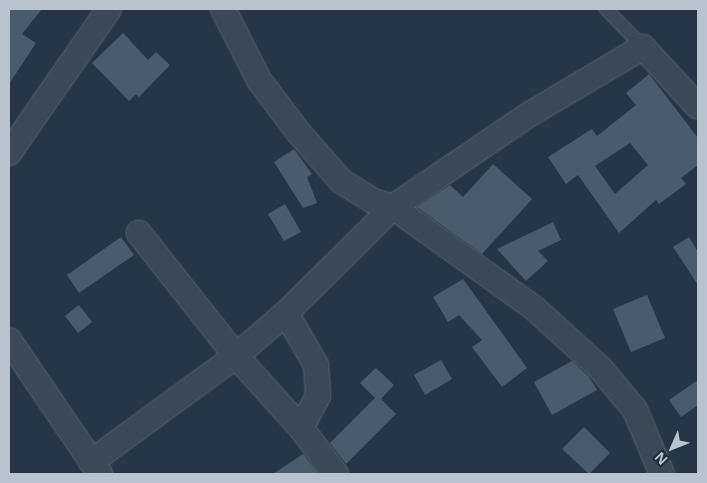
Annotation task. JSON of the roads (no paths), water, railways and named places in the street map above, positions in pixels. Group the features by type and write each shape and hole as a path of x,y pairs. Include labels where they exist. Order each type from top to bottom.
{"street":[{"path":"9,153 109,9"},
{"path":"223,9 259,80 305,140 341,182 373,201 393,207 534,308 601,369 635,410 662,474"},
{"path":"9,340 95,468 236,356 286,312 393,207 530,114 644,47 698,107"},
{"path":"139,233 236,356 301,428 336,474"},
{"path":"286,312 316,365 318,396 301,428"}],"lane":[{"path":"606,9 644,47"}]}
